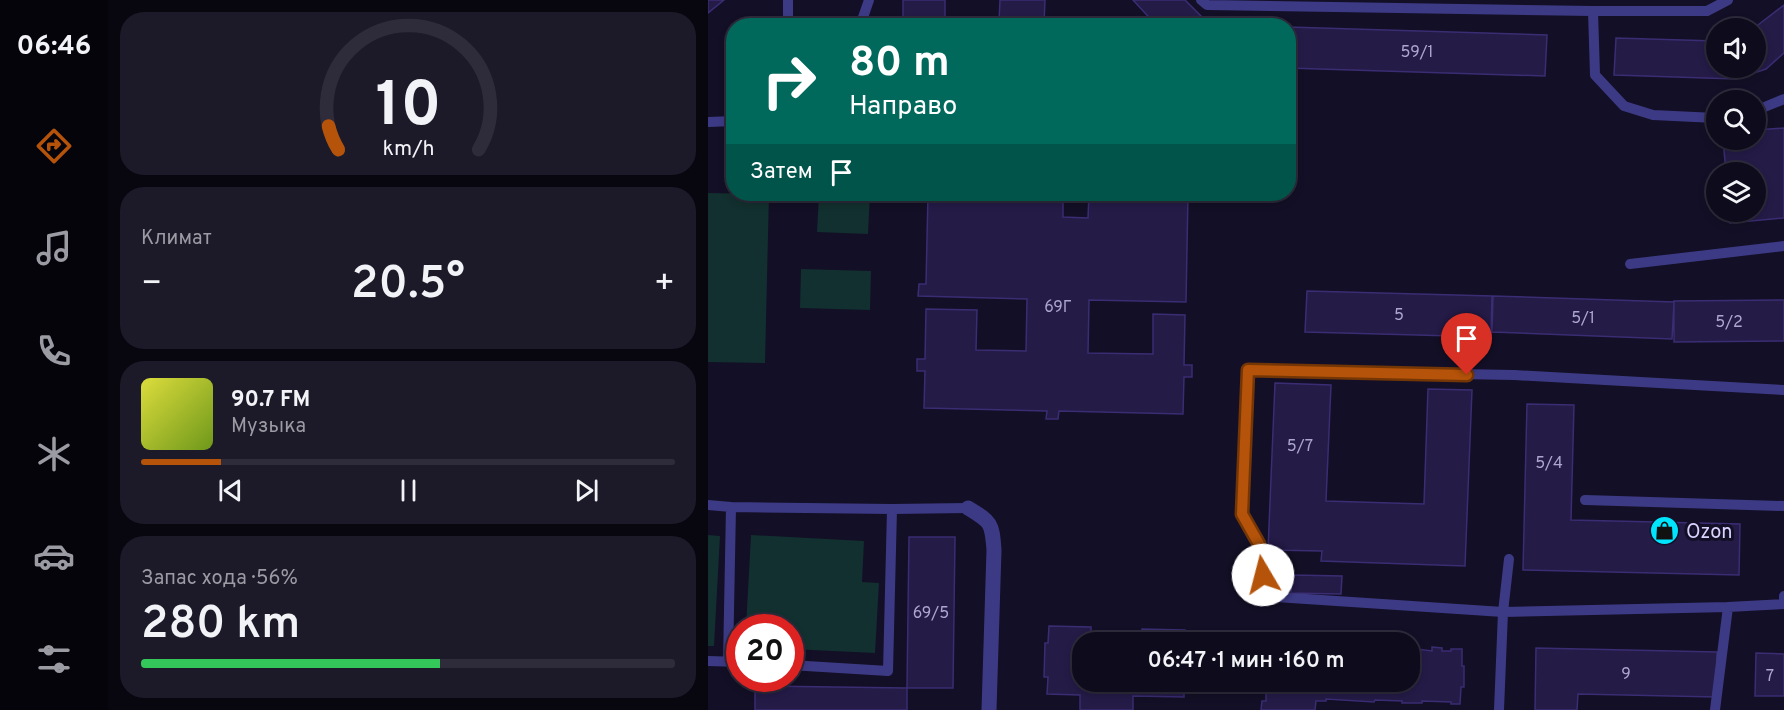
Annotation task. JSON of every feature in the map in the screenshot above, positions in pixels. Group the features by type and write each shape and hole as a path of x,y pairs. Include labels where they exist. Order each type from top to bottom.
{"street":[{"path":"968,508 987,519 992,530 994,550 989,710"}],"lane":[{"path":"788,0 788,18"},
{"path":"863,18 870,0"},
{"path":"1201,0 1207,5 1571,5 1593,11 1707,11 1728,0"},
{"path":"1593,11 1595,75 1624,106 1653,115 1706,118"},
{"path":"1766,106 1784,99"},
{"path":"708,122 726,121"},
{"path":"1630,264 1784,246"},
{"path":"1784,390 1514,375 1248,370 1242,514 1259,544 1263,575 1276,597 1503,612 1784,604 1784,596"},
{"path":"1585,500 1784,506"},
{"path":"708,506 968,508"},
{"path":"731,507 733,614"},
{"path":"804,666 888,670 892,509"},
{"path":"1499,710 1503,612 1509,559"},
{"path":"1715,710 1728,607"},
{"path":"708,661 726,662"}],"green space":[{"path":"708,193 726,193 726,201 769,201 765,363 708,362"},
{"path":"819,201 870,201 868,234 817,232"},
{"path":"801,269 871,271 870,310 800,308"},
{"path":"708,535 720,536 714,646 708,646"},
{"path":"751,535 864,541 862,582 879,583 875,653 804,650 804,614 747,614"}],"building":[{"path":"708,0 724,0 708,13"},
{"path":"903,0 945,0 945,18 903,18"},
{"path":"1000,0 1045,0 1044,18 999,18"},
{"path":"1133,0 1185,0 1203,18 1150,18"},
{"path":"1784,5 1784,53 1766,69 1766,19"},
{"path":"1296,27 1547,35 1545,76 1296,68"},
{"path":"1616,38 1706,41 1706,78 1739,78 1736,79 1614,75"},
{"path":"1784,128 1784,218 1766,220 1766,162 1725,162 1724,150 1766,150 1766,129"},
{"path":"928,201 1063,201 1063,217 1088,218 1089,201 1188,201 1186,302 1089,300 1088,353 1153,354 1153,314 1185,315 1184,365 1192,365 1192,377 1184,377 1183,414 1059,411 1058,419 1046,419 1047,411 924,408 925,371 917,371 917,359 925,359 926,309 977,310 976,350 1026,351 1027,299 918,296 919,284 926,284"},
{"path":"1307,291 1492,296 1491,337 1305,332"},
{"path":"1493,296 1674,302 1672,339 1492,332"},
{"path":"1784,300 1784,341 1674,342 1674,301"},
{"path":"1275,383 1331,385 1326,501 1424,504 1428,389 1472,390 1465,566 1321,561 1322,551 1268,550"},
{"path":"1527,404 1574,405 1571,520 1740,524 1739,575 1523,570"},
{"path":"909,537 955,537 953,688 907,688"},
{"path":"1292,575 1342,576 1341,594 1291,593"},
{"path":"1049,626 1091,627 1091,632 1072,632 1072,692 1184,692 1184,697 1133,696 1133,710 1080,710 1080,695 1047,694 1048,677 1044,677 1045,643 1048,643"},
{"path":"1142,629 1185,630 1185,632 1142,632"},
{"path":"1432,647 1442,648 1442,651 1462,649 1464,687 1461,687 1460,704 1326,699 1326,701 1316,701 1315,710 1261,710 1262,701 1266,701 1266,692 1420,692 1420,649 1432,651"},
{"path":"1536,648 1717,652 1716,697 1578,694 1577,710 1535,710"},
{"path":"1756,653 1784,654 1784,696 1755,696"},
{"path":"804,687 907,688 907,710 755,710 755,692 804,692"}],"place":[{"name":"Ozon","path":"1665,531"}],"route":[{"path":"1263,575 1259,544 1242,514 1248,370 1467,375"}]}
